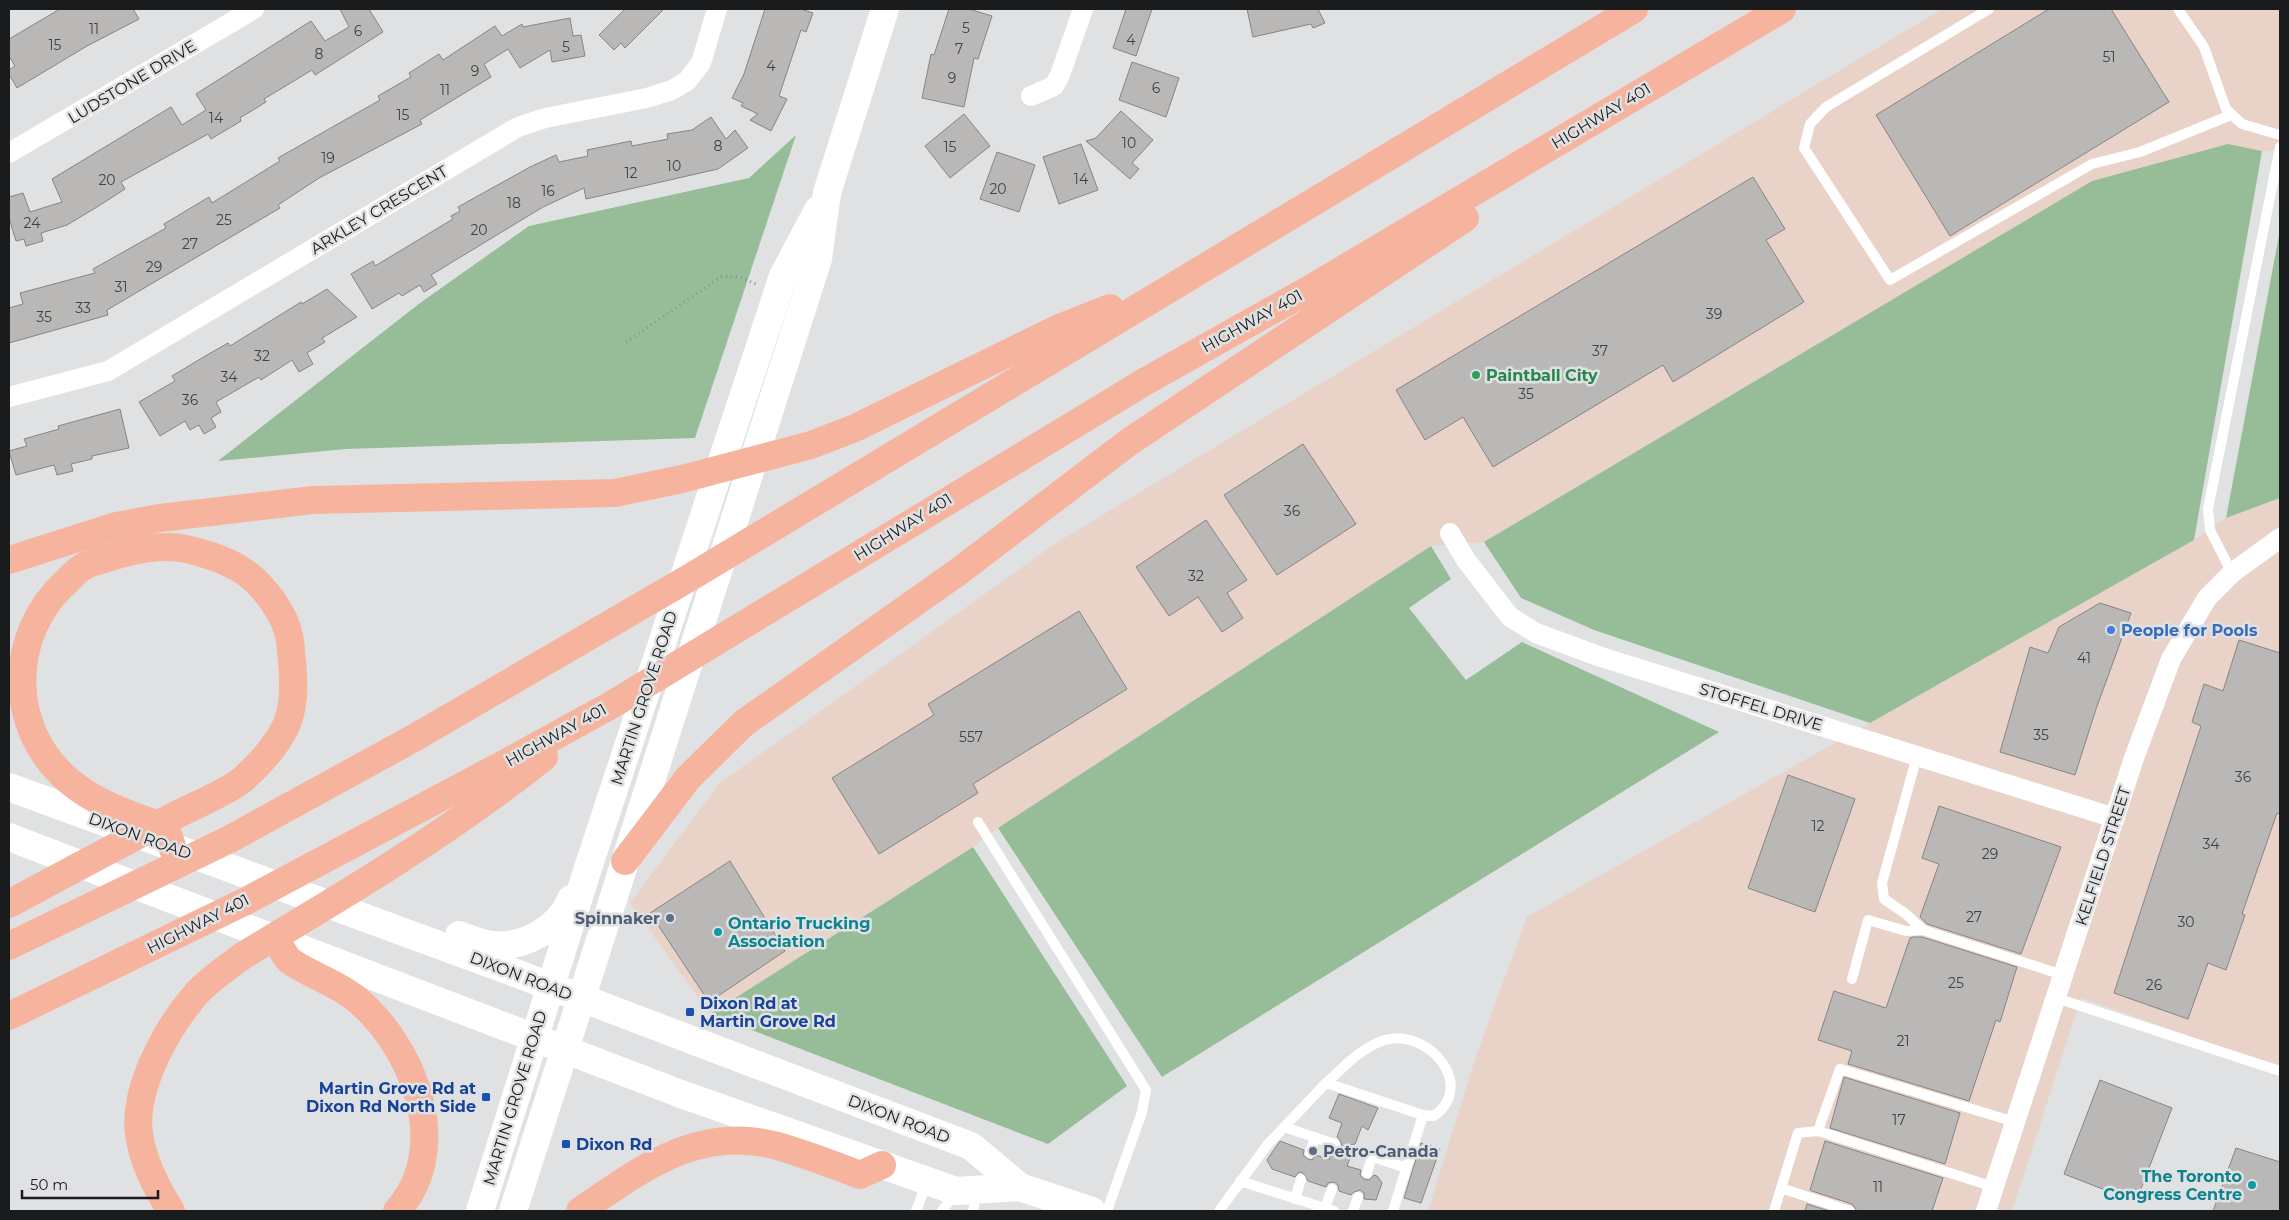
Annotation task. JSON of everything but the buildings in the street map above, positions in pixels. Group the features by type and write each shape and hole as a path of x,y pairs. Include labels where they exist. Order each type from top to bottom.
{"highway":[{"path":"9,946 230,839 414,738 740,548 1634,9"},
{"name":"HIGHWAY 401","path":"9,1016 181,933 310,867 613,704 1137,386 1310,289 1782,9"},
{"path":"625,861 688,778 744,723 958,572 1129,442 1513,186 1624,103"},
{"path":"9,560 116,526 160,518 313,500 615,493 682,479 811,446 855,428 1059,328 1181,281"},
{"path":"9,904 53,880 171,818 241,781 266,756 286,727 294,687 289,634 271,598 246,572 206,554 171,546 143,548 83,567 59,588 46,604 30,635 23,657 22,699 35,740 58,770 74,785 96,800 166,828 173,848"},
{"path":"171,1211 145,1160 139,1132 141,1095 158,1053 173,1027 197,994 217,974 244,955 360,886 493,798 613,704"},
{"path":"277,940 288,959 330,982 368,1009 380,1022 401,1053 415,1082 424,1117 422,1153 417,1176 405,1203 397,1211"},
{"path":"580,1211 646,1166 670,1154 708,1142 733,1140 763,1143 860,1175 882,1165"}],"main road":[{"name":"MARTIN GROVE ROAD","path":"513,1211 566,1050 668,720 818,258 827,193 885,9"},
{"name":"MARTIN GROVE ROAD","path":"480,1211 588,868 783,276 827,193"},
{"name":"DIXON ROAD","path":"9,787 370,919 971,1146 1020,1187 1079,1209"},
{"name":"DIXON ROAD","path":"9,838 681,1094 927,1181 962,1201 1020,1187"},
{"path":"370,919 387,909 480,942 494,945 519,942 542,932 566,912 580,875 588,868"}],"street":[{"name":"LUDSTONE DRIVE","path":"9,153 254,9"},
{"name":"ARKLEY CRESCENT","path":"9,397 108,371 518,127 545,118 647,98 672,90 688,81 701,63 717,9"},
{"path":"1031,96 1054,86 1060,75 1083,9"},
{"name":"STOFFEL DRIVE","path":"1450,533 1466,560 1510,617 1536,633 1601,657 2116,818"},
{"name":"KELFIELD STREET","path":"1986,1211 2116,818 2134,758 2171,659 2207,598 2232,573 2280,538"}],"lane":[{"path":"1989,9 1826,107 1810,124 1804,148 1890,280 2092,164 2140,152 2231,115"},
{"path":"2178,9 2204,47 2226,109 2242,124 2280,135"},
{"path":"2232,573 2210,530 2208,509 2280,146"},
{"path":"1916,756 1882,883 1884,899 1906,914 1923,930"},
{"path":"978,822 1146,1090 1142,1112 1107,1211"},
{"path":"1852,979 1868,920 1906,931 1923,930 2063,975"},
{"path":"2056,998 2280,1071"},
{"path":"1219,1211 1268,1144 1326,1083 1369,1046 1397,1037 1411,1038 1438,1057 1451,1080 1450,1093 1442,1110 1434,1116 1423,1115 1326,1083"},
{"path":"1818,1131 1840,1069 2015,1122"},
{"path":"1393,1211 1423,1115"},
{"path":"1284,1127 1335,1144"},
{"path":"1774,1211 1798,1133 1818,1131 1994,1187"},
{"path":"1310,1153 1315,1137"},
{"path":"1353,1150 1406,1168"},
{"path":"1367,1173 1372,1156"},
{"path":"1294,1199 1301,1179"},
{"path":"916,1211 927,1181"},
{"path":"1240,1181 1329,1210 1332,1189"},
{"path":"1781,1188 1850,1211"},
{"path":"1353,1211 1358,1197"}],"path":[{"path":"626,342 721,277 740,277 758,284"}],"shaded area":[{"path":"1942,9 2280,9 2280,150 2262,151 2228,144 2092,181 1484,542 1431,546 998,828 973,847 710,1014 630,903 720,783 1056,543"},
{"path":"2280,498 2279,1067 2081,998 2012,1211 1428,1211 1475,1059 1527,917 2194,540 2226,518"}],"green space":[{"path":"796,135 695,438 346,449 218,461 420,303 529,226 749,178"},
{"path":"2228,144 2262,151 2194,540 1870,723 1594,630 1521,598 1484,542 2092,181"},
{"path":"2280,230 2280,498 2226,518"},
{"path":"1431,546 1451,579 1409,608 1466,680 1522,642 1719,732 1162,1077 998,828"},
{"path":"973,847 1127,1086 1048,1144 710,1014"}],"place":[{"name":"Paintball City","path":"1476,375"},
{"name":"People for Pools","path":"2111,630"},
{"name":"Spinnaker","path":"670,918"},
{"name":"Ontario Trucking Association","path":"718,932"},
{"name":"Dixon Rd at Martin Grove Rd","path":"690,1012"},
{"name":"Martin Grove Rd at Dixon Rd North Side","path":"486,1097"},
{"name":"Dixon Rd","path":"566,1144"},
{"name":"Petro-Canada","path":"1313,1151"},
{"name":"The Toronto Congress Centre","path":"2252,1185"}]}
